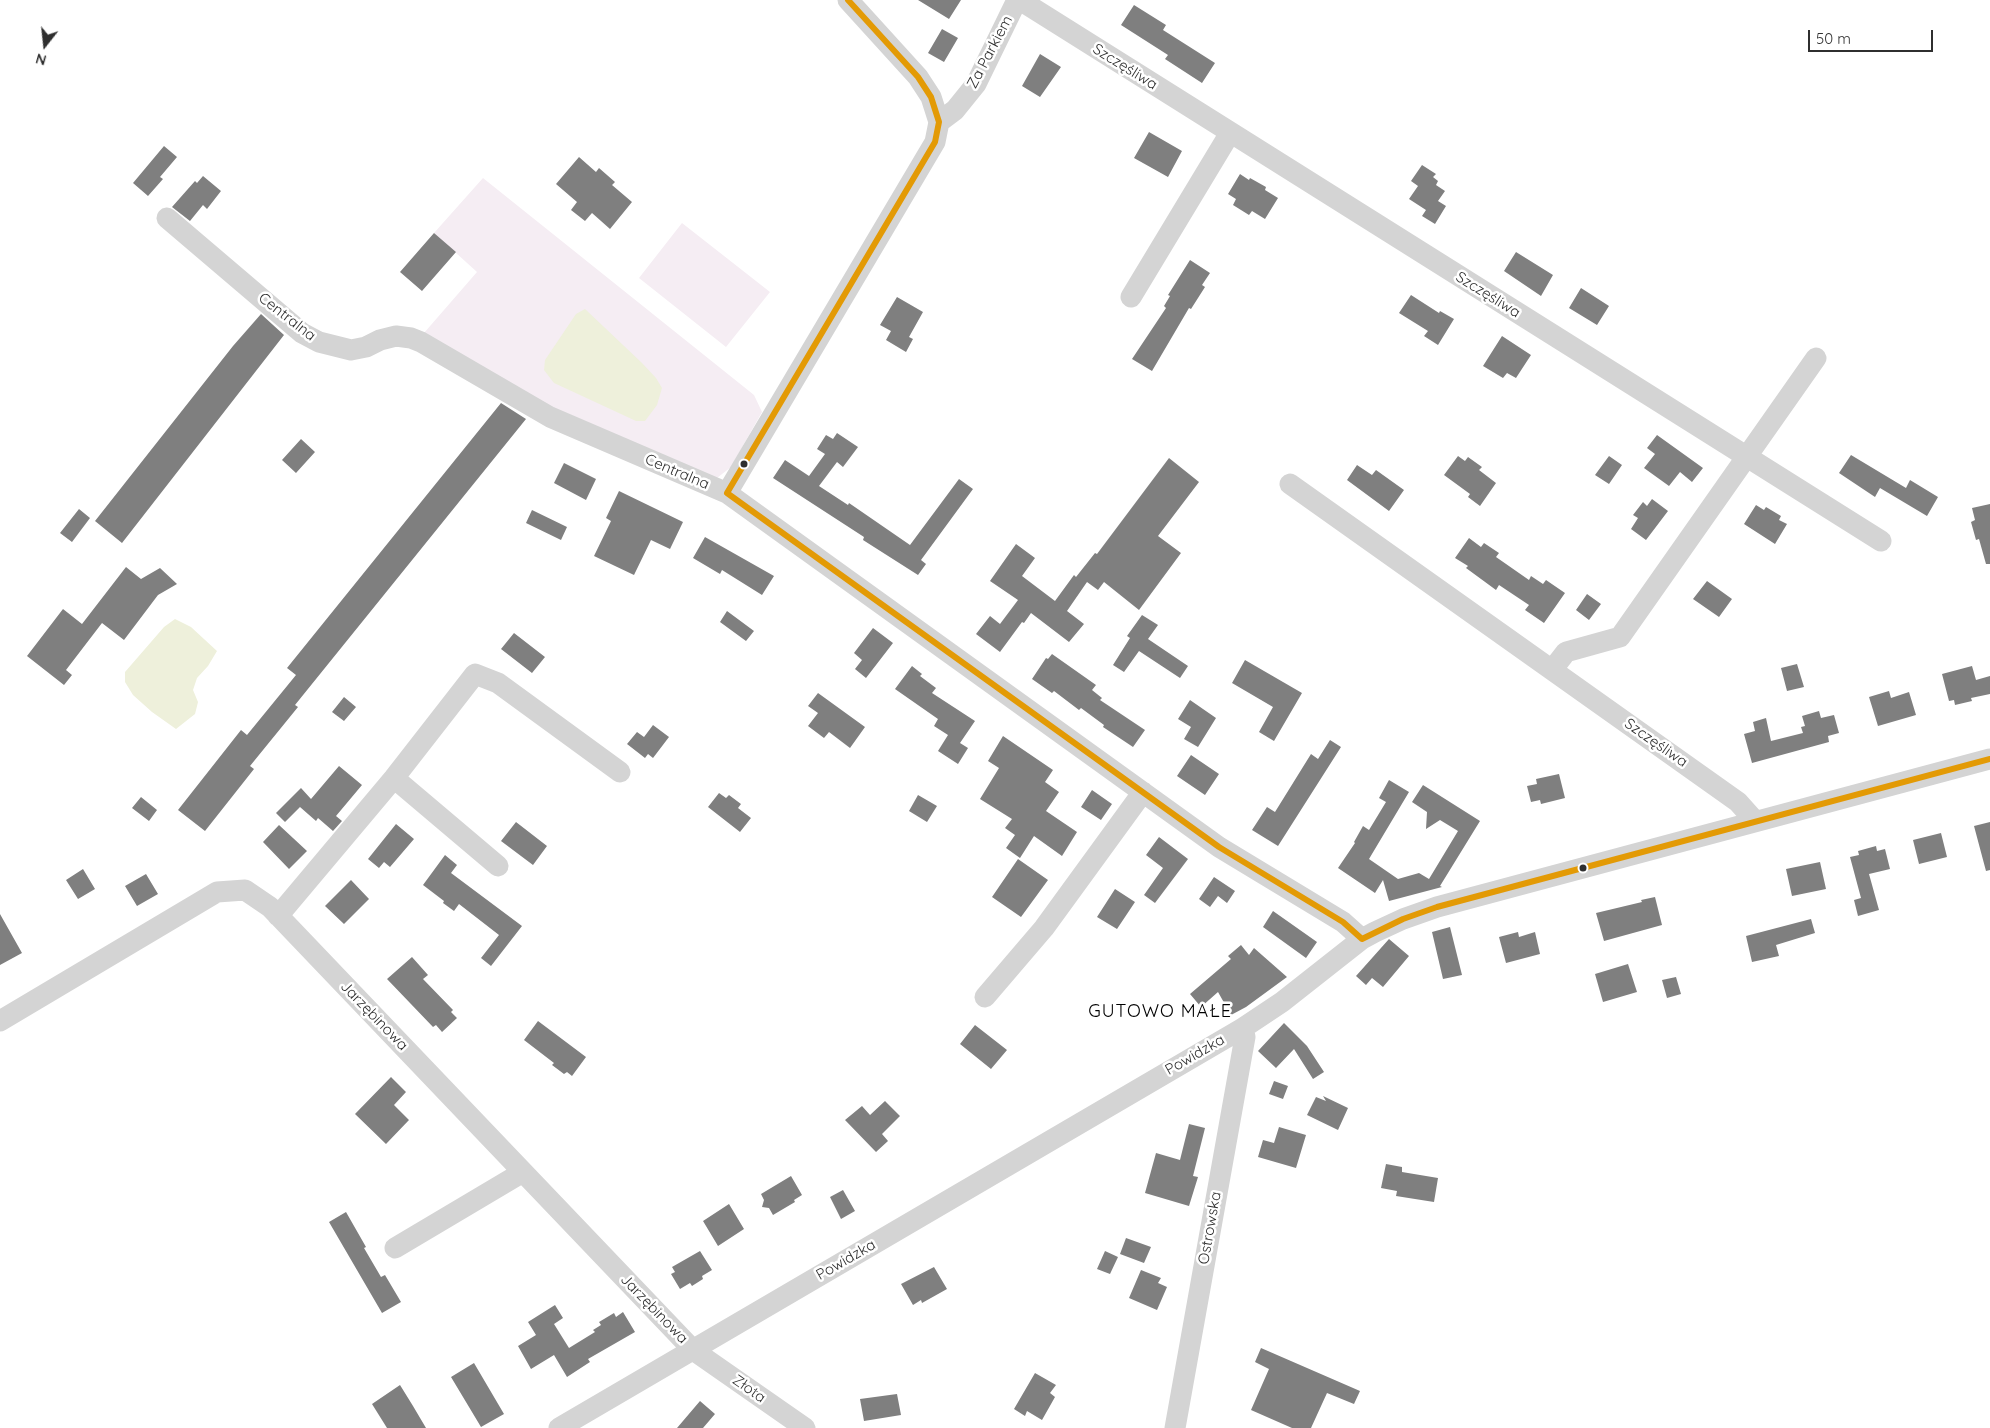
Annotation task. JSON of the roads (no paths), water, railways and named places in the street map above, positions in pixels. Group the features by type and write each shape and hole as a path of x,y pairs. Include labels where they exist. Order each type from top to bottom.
{"street":[{"path":"727,493 935,142 939,122 931,97 918,77 848,0"},
{"name":"Za Parkiem","path":"939,122 955,110 976,84 1019,0"},
{"name":"Szczęśliwa","path":"1019,0 1881,541"},
{"path":"1131,297 1230,134"},
{"name":"Centralna","path":"167,218 302,332 319,342 351,350 366,347 380,340 396,336 412,338 550,418 727,493 1219,847 1343,922 1362,939"},
{"path":"1552,670 1566,652 1620,637 1816,358"},
{"name":"Szczęśliwa","path":"1290,484 1738,802 1755,821"},
{"path":"278,916 394,778 474,674 498,683 620,772"},
{"name":"Powidzka","path":"559,1428 1243,1028 1296,991 1362,939 1403,919 1437,907 1990,759"},
{"path":"394,778 498,866"},
{"path":"985,997 1044,928 1143,792"},
{"name":"Jarzębinowa","path":"0,1021 217,892 245,890 278,916 693,1350"},
{"name":"Ostrowska","path":"1175,1428 1245,1037 1243,1028"},
{"path":"396,1248 523,1172"},
{"name":"Złota","path":"693,1350 805,1428"}],"district":[{"name":"GUTOWO MAŁE","path":"1160,1012"}]}
